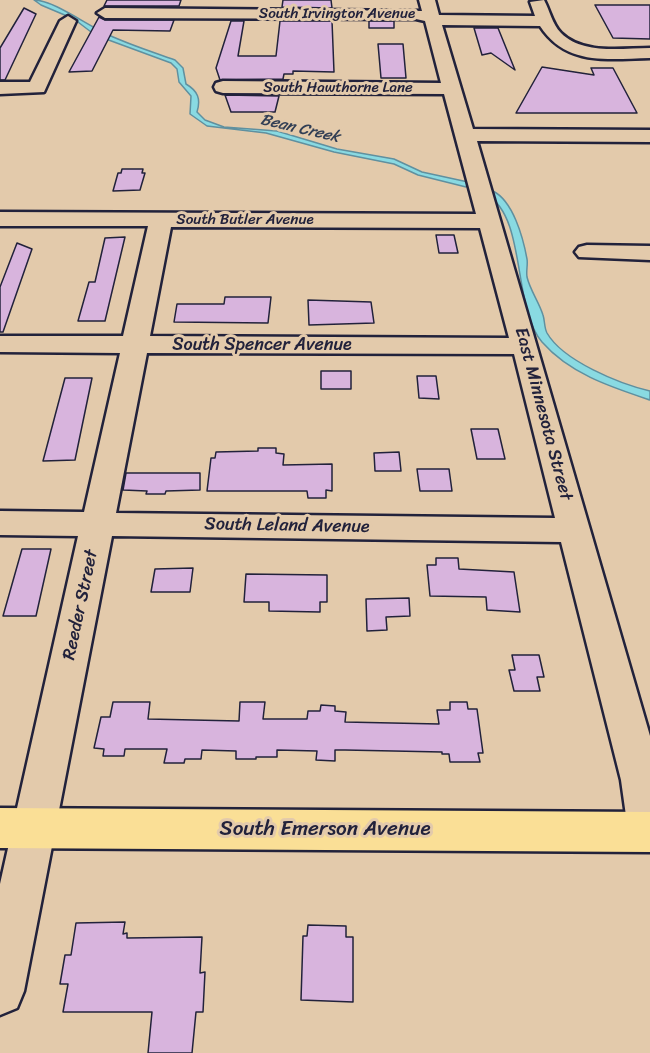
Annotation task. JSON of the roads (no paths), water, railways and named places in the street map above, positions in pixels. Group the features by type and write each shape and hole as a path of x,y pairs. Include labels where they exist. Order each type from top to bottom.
{"main road":[{"name":"South Emerson Avenue","path":"17,828 650,831"}],"street":[{"path":"538,0 557,41 571,48 598,53 650,53"},
{"name":"South Irvington Avenue","path":"105,13 416,14 429,10 546,21"},
{"name":"East Minnesota Street","path":"429,10 525,346 642,780 650,831"},
{"path":"0,88 37,88 68,21"},
{"name":"South Hawthorne Lane","path":"223,87 453,89"},
{"path":"465,135 650,136"},
{"name":"South Butler Avenue","path":"0,219 489,221"},
{"name":"Reeder Street","path":"0,991 17,828 98,524 161,220"},
{"path":"587,252 650,253"},
{"name":"South Spencer Avenue","path":"0,344 525,346"},
{"name":"South Leland Avenue","path":"0,523 574,530"}],"water":[{"path":"34,0 51,4 117,39 175,60 183,68 186,84 198,96 197,112 205,120 224,127 277,131 337,149 394,159 422,172 468,182 466,187 418,175 394,164 334,152 266,133 207,126 190,114 191,96 179,82 177,69 171,63 95,35 74,19"},
{"path":"493,191 506,203 516,220 527,259 527,277 544,317 547,333 566,353 593,370 650,391 650,400 578,371 565,363 542,342 526,308 514,242 508,223 500,206 487,195"}],"water label":[{"name":"Bean Creek","path":"300,129"}]}
